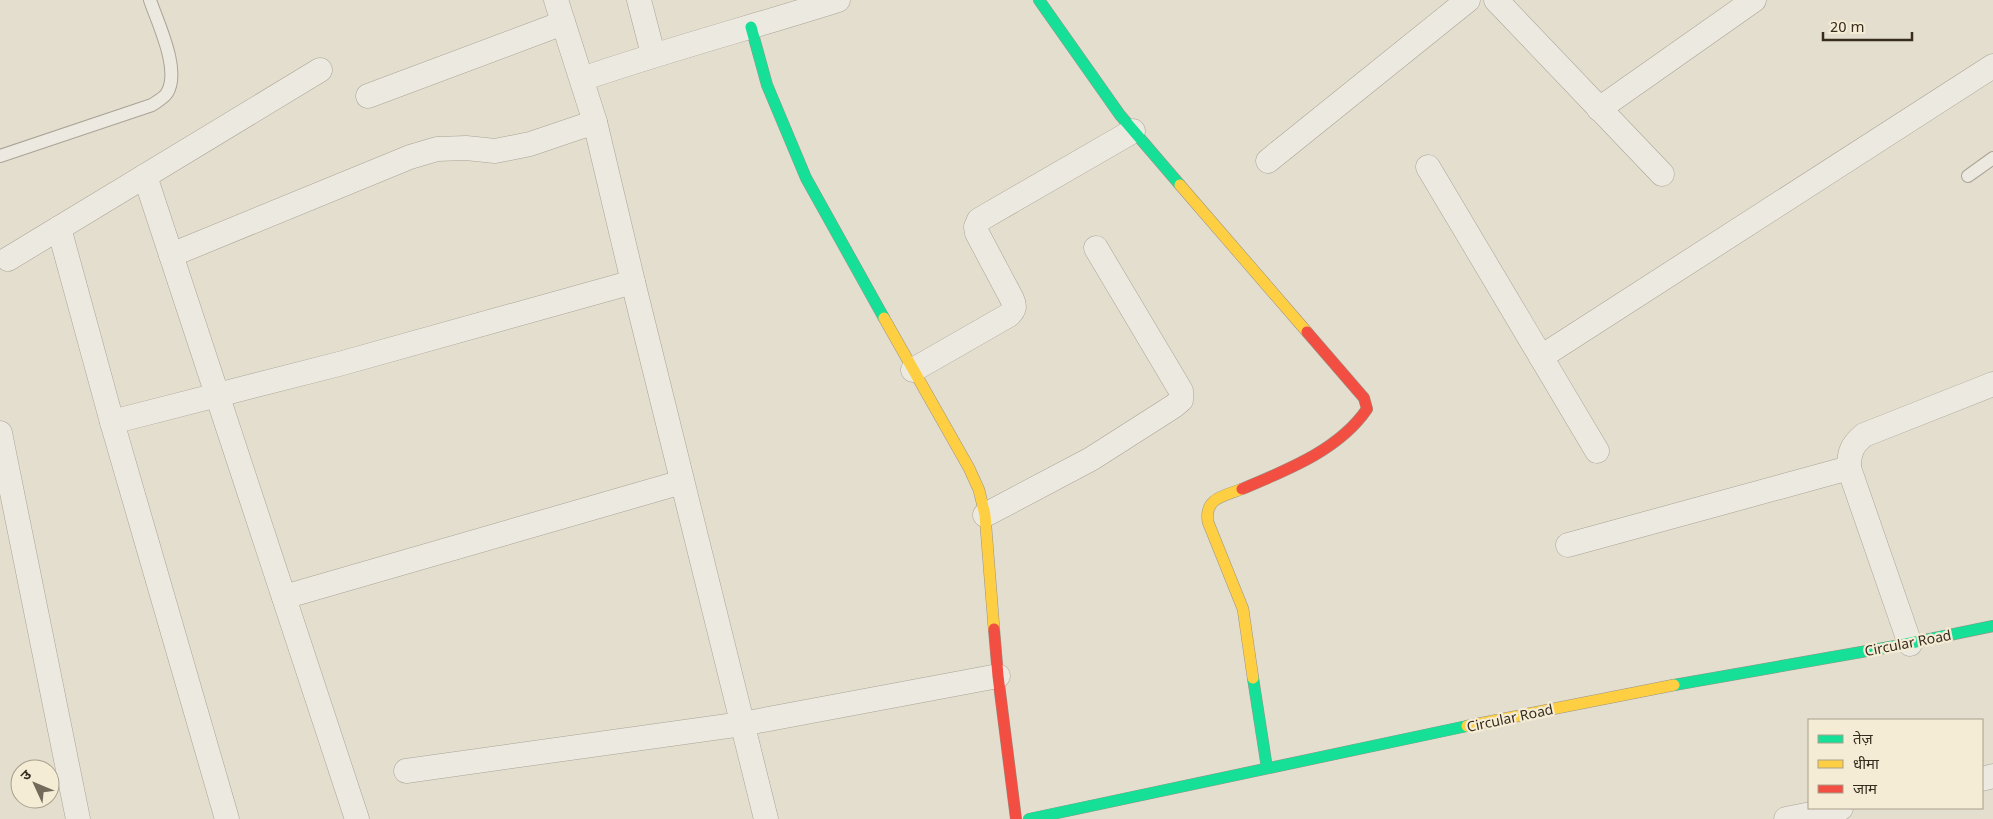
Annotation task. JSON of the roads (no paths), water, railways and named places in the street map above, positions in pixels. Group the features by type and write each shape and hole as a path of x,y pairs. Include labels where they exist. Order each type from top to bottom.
{"street":[{"path":"556,0 595,122 766,819"},
{"path":"639,0 653,54"},
{"path":"582,79 653,54 751,27 838,0"},
{"path":"1039,0 1133,132 1364,398 1367,409 1359,423 1317,455 1216,499 1208,505 1206,512 1208,522 1234,584 1242,609 1267,768"},
{"path":"1268,160 1468,0"},
{"path":"1496,0 1662,174"},
{"path":"1599,109 1754,0"},
{"path":"368,96 563,23"},
{"path":"751,27 767,86 806,178 969,468 979,490 985,515 998,676 1016,819"},
{"path":"1541,357 1993,66"},
{"path":"8,259 320,70"},
{"path":"171,255 410,157 437,149 466,148 495,151 530,144 595,122"},
{"path":"913,370 1009,315 1014,310 1015,305 977,233 976,227 979,220 1133,132"},
{"path":"1428,167 1597,451"},
{"path":"145,176 357,819"},
{"path":"59,228 112,422 228,819"},
{"path":"985,515 1091,459 1181,400 1181,391 1096,248"},
{"path":"112,422 339,364 633,282"},
{"path":"1910,644 1849,468 1852,445 1864,434 1993,384"},
{"path":"0,433 78,819"},
{"path":"1568,545 1849,468"},
{"path":"284,597 682,482"},
{"name":"Circular Road","path":"1029,819 1625,694 1910,644 1993,626"},
{"path":"406,771 742,724 998,676"},
{"path":"1786,819 1836,809"}],"lane":[{"path":"0,156 152,105 166,95 172,81 171,62 150,0"},
{"path":"1968,176 1993,158"}]}
